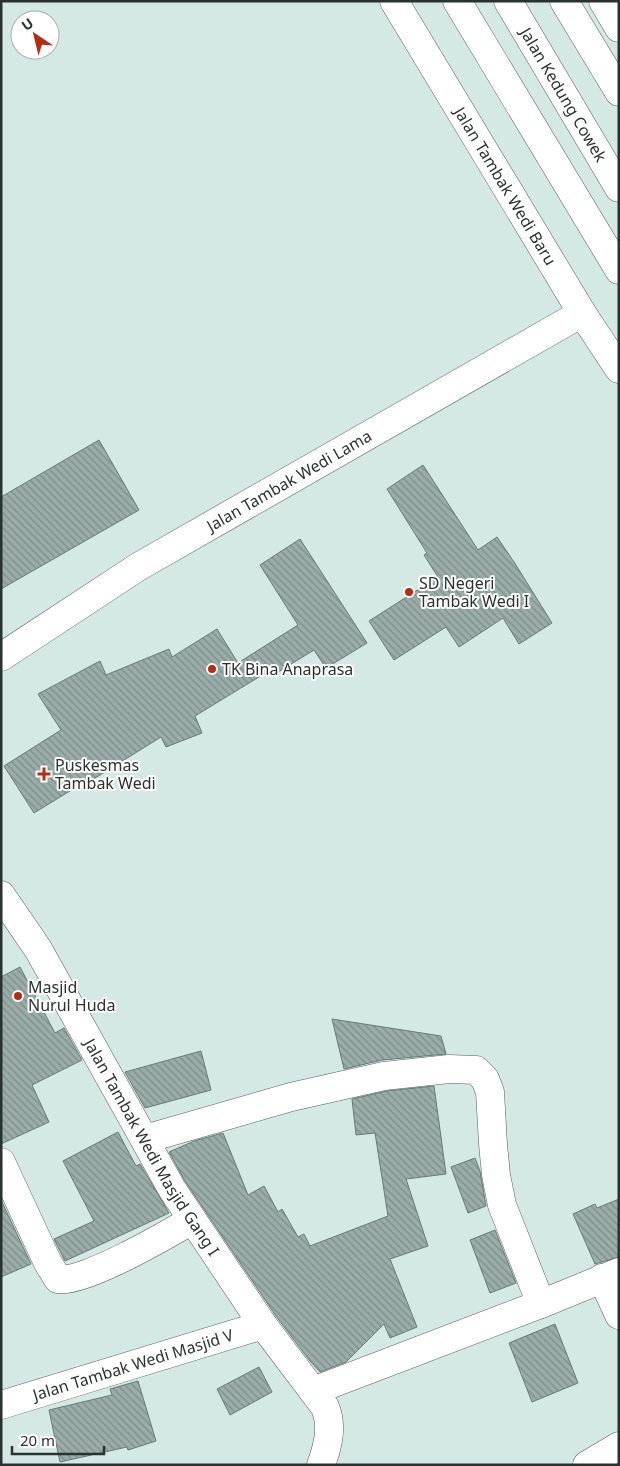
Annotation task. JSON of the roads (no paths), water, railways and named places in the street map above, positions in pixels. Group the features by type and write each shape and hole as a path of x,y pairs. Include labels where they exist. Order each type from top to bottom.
{"main road":[{"name":"Jalan Tambak Wedi Baru","path":"394,1 582,313 619,369"},
{"path":"457,1 619,270"},
{"name":"Jalan Kedung Cowek","path":"508,1 619,188"},
{"path":"564,1 619,92"},
{"path":"603,1 619,28"},
{"name":"Jalan Tambak Wedi Lama","path":"1,657 138,567 582,313"},
{"name":"Jalan Tambak Wedi Masjid Gang I","path":"1,895 38,948 172,1189 263,1326 325,1407 329,1417 330,1429 321,1465"},
{"path":"145,1139 291,1097 384,1076 449,1069 476,1070 485,1079 490,1092 496,1175 502,1206 541,1304"},
{"path":"1,1162 48,1263 58,1279 63,1280 91,1272 148,1246 192,1220"},
{"path":"313,1391 541,1304 610,1275 619,1315"},
{"name":"Jalan Tambak Wedi Masjid V","path":"1,1405 263,1326"},
{"path":"587,1465 619,1446"}],"place":[{"name":"SD Negeri Tambak Wedi I","path":"409,592"},
{"name":"TK Bina Anaprasa","path":"212,669"},
{"name":"Puskesmas Tambak Wedi","path":"44,774"},
{"name":"Masjid Nurul Huda","path":"18,996"}]}
